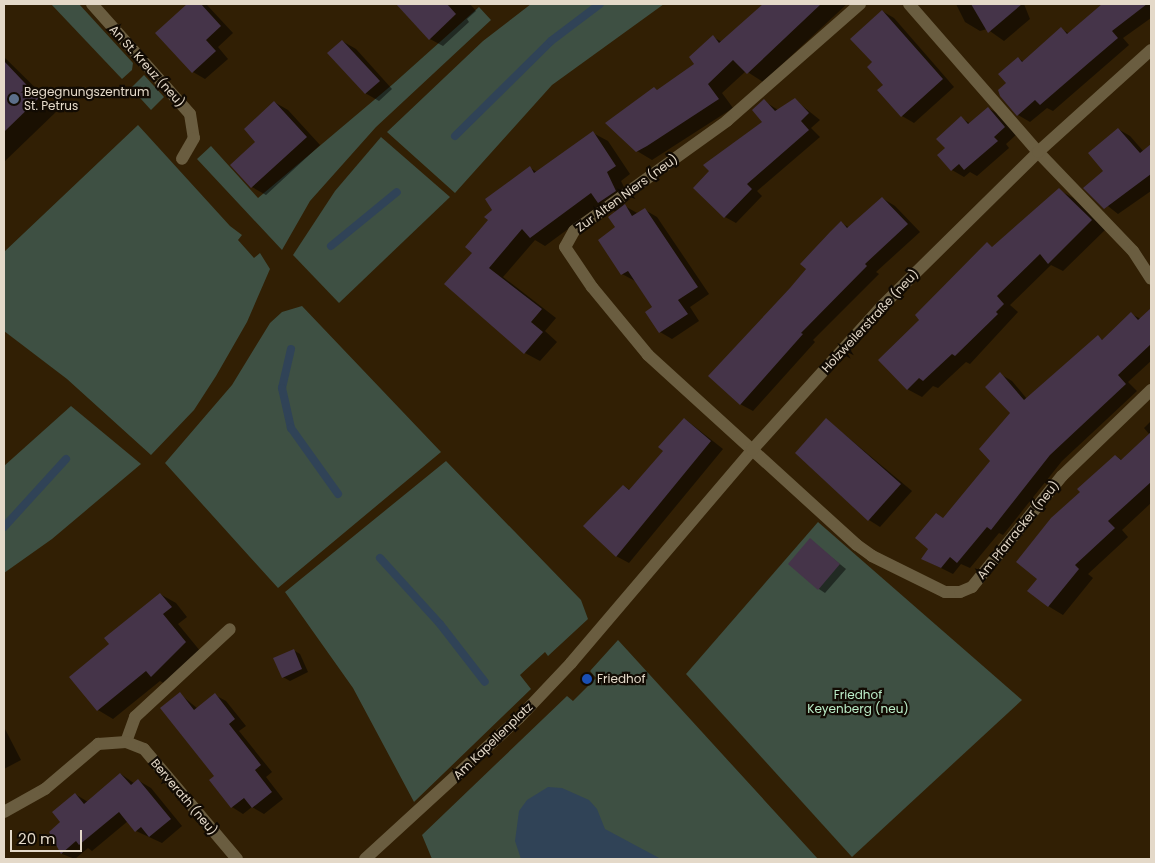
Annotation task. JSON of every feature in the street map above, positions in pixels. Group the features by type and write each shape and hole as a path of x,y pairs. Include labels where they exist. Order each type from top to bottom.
{"street":[{"name":"An St. Kreuz (neu)","path":"92,4 190,114 194,138 182,158"},
{"name":"Zur Alten Niers (neu)","path":"752,450 648,355 592,286 565,247 574,231 727,121 860,4"},
{"path":"909,4 1038,152 1133,252 1151,279"},
{"name":"Holzweilerstraße (neu)","path":"614,616 752,450 883,305 1038,152 1151,50"},
{"name":"Am Pfarracker (neu)","path":"752,450 864,551 952,593 972,587 1062,476 1151,390"},
{"name":"Am Kapellenplatz","path":"365,859 519,718 614,616"},
{"path":"4,812 45,789 98,744 126,742 135,717 230,629"},
{"name":"Berverath (neu)","path":"126,742 144,749 237,859"}],"green space":[{"path":"51,4 79,4 133,63 132,70 122,79"},
{"path":"531,4 664,4 552,85 455,193 387,132 483,41"},
{"path":"479,7 491,20 376,127 310,201 282,250 197,159 211,146 258,198 393,84"},
{"path":"144,75 164,97 151,110 131,88"},
{"path":"138,125 230,226 242,235 238,240 254,258 260,253 270,269 247,322 216,376 194,410 151,455 67,379 4,331 4,252"},
{"path":"381,137 450,197 339,303 293,255 335,191"},
{"path":"302,306 441,452 278,588 165,463 232,385 270,323 282,312"},
{"path":"71,406 141,464 52,539 4,573 4,466"},
{"path":"446,461 581,600 588,619 548,656 545,652 520,675 531,689 414,802 353,688 285,592"},
{"name":"Friedhof Keyenberg (neu)","path":"818,522 1022,700 852,857 686,674"},
{"path":"618,640 818,859 432,859 422,835 567,696 573,701 596,678 590,671"}],"water":[{"path":"548,787 562,788 589,800 597,809 605,829 661,859 521,859 515,841 519,811 527,800"}],"building":[{"path":"187,4 201,4 221,26 206,40 216,51 192,73 155,33"},
{"path":"396,4 447,4 456,14 429,40"},
{"path":"763,4 821,4 747,74 733,60 708,84 719,99 647,146 636,152 605,123 654,87 657,90 694,64 689,57 713,35 719,43"},
{"path":"971,4 1022,4 988,33"},
{"path":"1102,4 1147,4 1112,31 1118,38 1040,105 1035,100 1017,116 1000,96 998,90 1006,83 998,74 1018,57 1022,62 1061,27 1067,34"},
{"path":"882,10 943,79 901,117 877,90 883,85 867,67 872,62 850,39"},
{"path":"342,40 380,81 365,94 327,53"},
{"path":"4,61 39,98 4,132"},
{"path":"795,98 809,113 801,121 809,130 747,184 752,189 724,218 693,188 709,171 703,165 762,122 752,110 764,99 775,111"},
{"path":"274,101 307,137 251,188 230,165 255,142 244,129"},
{"path":"988,107 1005,127 994,137 998,141 964,170 959,164 951,171 937,155 945,148 936,139 961,116 968,124"},
{"path":"1118,128 1140,153 1151,144 1151,174 1104,209 1083,188 1103,171 1088,153"},
{"path":"593,131 616,166 607,172 616,191 598,203 591,193 530,238 522,229 489,268 542,309 531,322 543,332 524,354 444,284 472,253 465,247 488,220 484,217 492,210 485,199 530,166 534,173"},
{"path":"1059,188 1092,220 1048,264 1040,254 997,296 1004,304 996,312 998,314 955,356 952,354 923,381 919,378 907,390 878,360 919,320 915,315 987,242 992,247"},
{"path":"882,197 908,224 865,264 867,266 801,333 803,334 740,405 708,376 790,288 806,269 800,264 831,231 841,221 847,228"},
{"path":"625,204 632,216 645,208 698,287 678,300 688,314 659,333 645,312 652,307 628,271 621,275 598,240 615,227 608,217"},
{"path":"1151,308 1151,344 1118,375 1126,384 1050,455 991,530 987,527 957,563 950,557 941,568 921,559 928,549 915,538 936,513 943,518 990,461 979,449 1010,413 985,387 1000,372 1024,400 1098,335 1102,340 1131,312 1138,320"},
{"path":"684,418 711,441 616,557 583,526 623,485 629,490 663,451 658,447"},
{"path":"826,418 901,484 868,521 795,453"},
{"path":"1151,432 1151,482 1108,521 1115,528 1075,565 1079,569 1048,607 1027,591 1037,579 1016,562 1051,518 1080,492 1077,489 1115,455 1121,460"},
{"path":"810,538 840,564 818,590 788,564"},
{"path":"160,593 172,607 163,614 186,642 151,677 146,671 97,711 69,677 109,644 104,638"},
{"path":"294,649 302,669 282,678 273,658"},
{"path":"180,692 194,710 215,693 235,719 229,724 261,765 255,770 272,792 252,808 244,798 231,808 209,780 214,776 160,708"},
{"path":"120,773 131,785 138,779 171,819 149,837 141,827 135,832 119,812 79,845 76,841 61,854 49,832 60,822 52,812 75,793 84,804"}],"waterway":[{"path":"455,136 551,41 600,4"},
{"path":"331,246 397,192"},
{"path":"291,349 282,388 291,428 338,494"},
{"path":"4,527 66,459"},
{"path":"380,558 440,624 485,682"}],"place":[{"name":"Begegnungszentrum St. Petrus","path":"14,99"},
{"name":"Friedhof","path":"587,679"}]}
